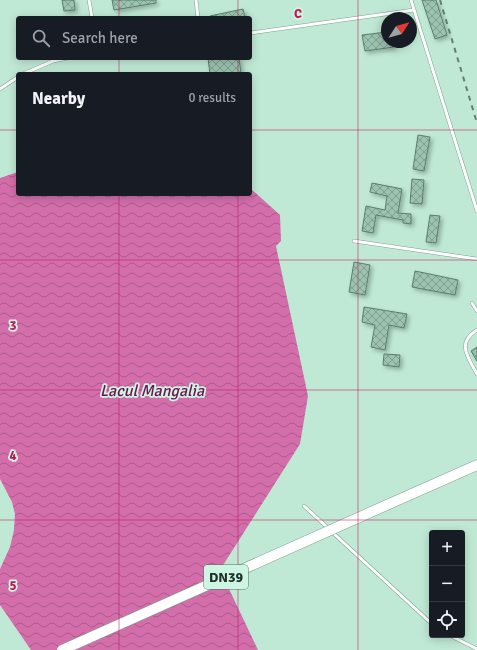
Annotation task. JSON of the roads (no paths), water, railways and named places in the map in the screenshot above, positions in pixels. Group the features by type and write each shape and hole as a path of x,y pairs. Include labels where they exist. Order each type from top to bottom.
{"highway":[{"name":"DN39","path":"62,650 477,465"}],"lane":[{"path":"89,0 92,16"},
{"path":"196,0 198,16"},
{"path":"411,0 477,211"},
{"path":"252,33 414,10"},
{"path":"28,72 58,60"},
{"path":"0,88 16,78"},
{"path":"354,240 477,259"},
{"path":"472,303 477,312"},
{"path":"477,330 467,337 465,345 468,356 477,374"},
{"path":"304,506 429,621"},
{"path":"454,638 477,649"}],"water":[{"name":"Lacul Mangalia","path":"16,173 16,196 252,196 252,190 280,215 281,241 276,246 308,396 300,444 220,570 258,650 31,650 0,605 0,569 10,547 14,530 15,514 12,502 0,479 0,178"}],"railway":[{"path":"440,0 477,123"}]}
